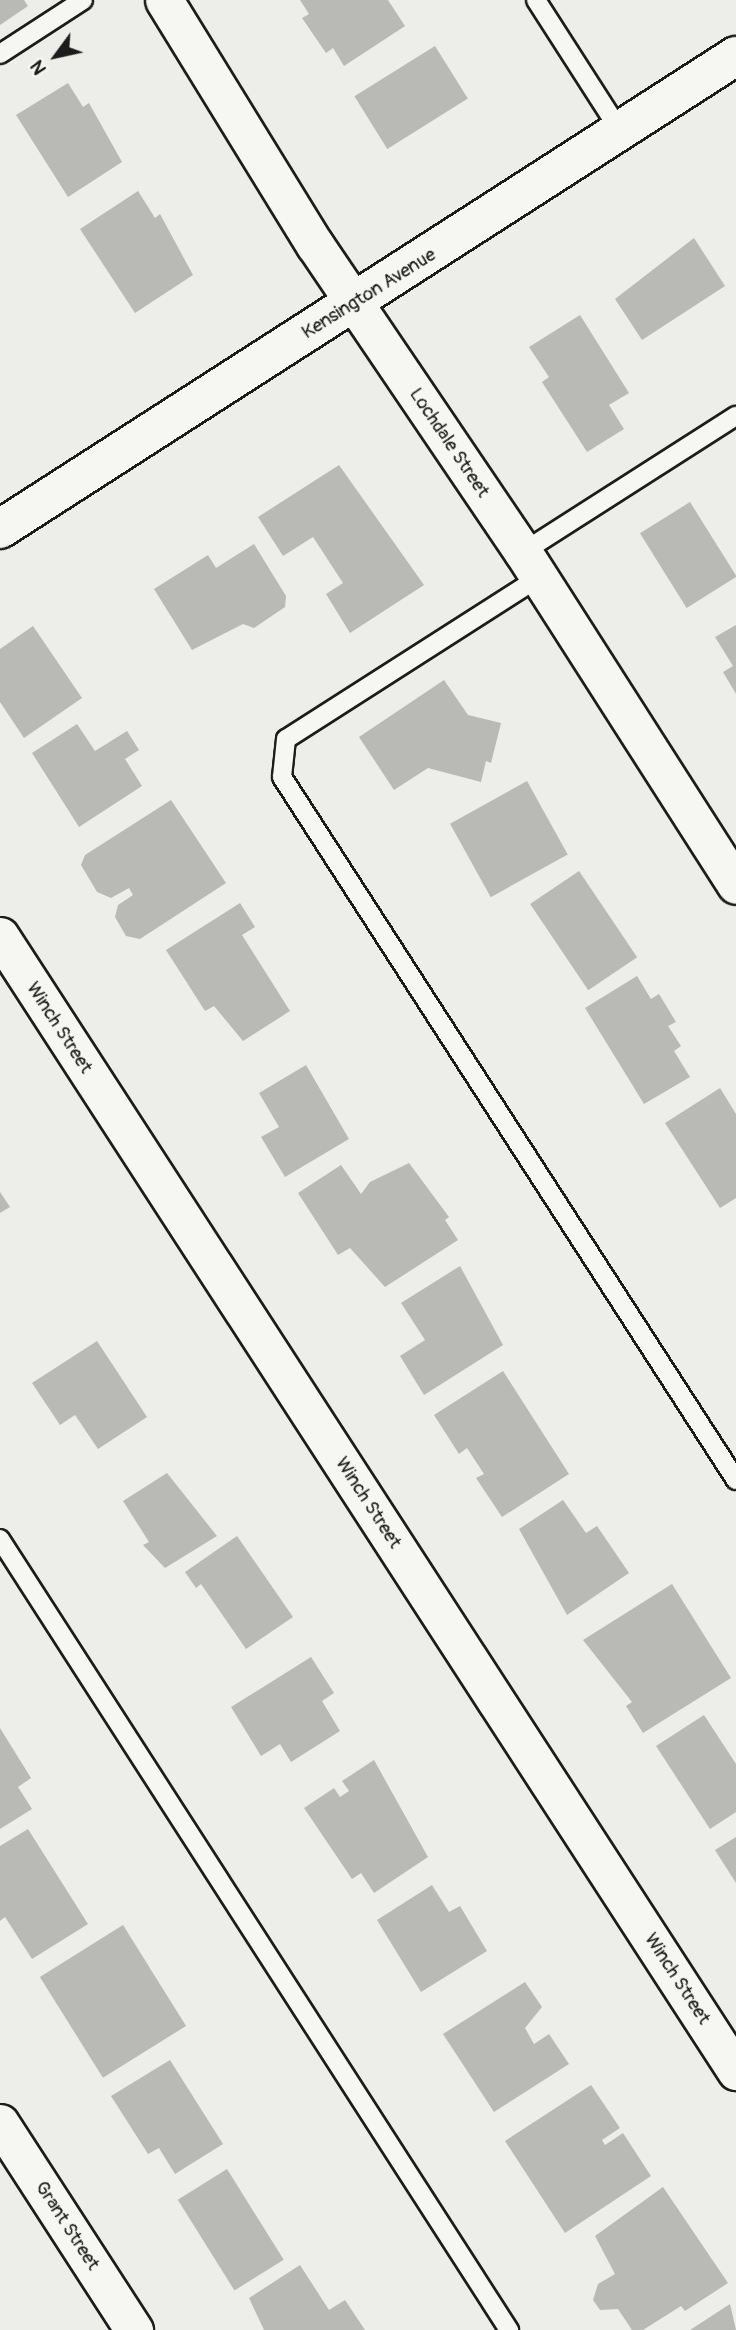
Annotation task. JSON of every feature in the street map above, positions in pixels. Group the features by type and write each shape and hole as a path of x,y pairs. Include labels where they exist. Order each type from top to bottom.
{"street":[{"name":"Lochdale Street","path":"164,0 355,304 531,565 736,885"},
{"name":"Kensington Avenue","path":"0,528 355,304 736,56"},
{"name":"Winch Street","path":"0,936 736,2071"},
{"name":"Grant Street","path":"0,2123 134,2330"}],"lane":[{"path":"0,54 83,0"},
{"path":"536,0 620,131"},
{"path":"736,416 286,739 282,777 736,1480"},
{"path":"0,1539 509,2330"}],"building":[{"path":"0,0 24,0 28,6 0,25"},
{"path":"300,0 388,0 405,26 344,66 333,48 326,53 302,18 309,14"},
{"path":"435,46 468,99 387,149 354,96"},
{"path":"68,83 83,107 89,103 122,162 68,197 16,115"},
{"path":"138,191 155,218 160,214 193,275 135,313 80,229"},
{"path":"694,238 725,286 642,340 615,299"},
{"path":"580,315 629,393 609,405 624,429 587,452 542,382 549,377 529,347"},
{"path":"339,465 424,585 350,633 326,594 343,583 313,537 283,556 258,517"},
{"path":"690,502 736,577 687,608 640,533"},
{"path":"254,544 286,596 285,607 254,628 243,624 192,650 154,589 208,555 216,568"},
{"path":"736,625 736,694 723,672 733,666 715,637"},
{"path":"33,626 82,698 24,738 0,702 0,649"},
{"path":"444,680 468,715 501,723 491,763 486,761 481,782 428,768 394,790 359,737"},
{"path":"77,724 95,751 127,731 139,750 125,759 142,786 79,827 32,753"},
{"path":"527,781 568,854 491,897 450,824"},
{"path":"171,800 226,883 140,939 126,936 115,917 118,905 133,895 129,888 111,898 97,892 81,865 85,855"},
{"path":"579,871 637,957 588,990 530,904"},
{"path":"240,903 255,927 242,935 290,1011 243,1041 214,1006 205,1011 166,950"},
{"path":"637,976 651,999 659,994 676,1022 668,1026 681,1046 674,1051 690,1077 644,1104 585,1008"},
{"path":"306,1065 349,1139 285,1177 261,1137 279,1127 259,1093"},
{"path":"720,1088 736,1114 736,1198 720,1208 665,1123"},
{"path":"409,1163 449,1217 445,1220 458,1240 385,1287 350,1248 338,1255 298,1193 341,1165 361,1194 370,1182"},
{"path":"0,1192 10,1207 0,1213"},
{"path":"460,1266 503,1345 424,1395 400,1356 425,1340 401,1303"},
{"path":"97,1341 147,1417 98,1449 75,1415 60,1425 32,1383"},
{"path":"503,1371 569,1474 502,1517 476,1478 484,1474 467,1448 459,1454 434,1415"},
{"path":"167,1473 217,1536 165,1568 143,1545 149,1542 123,1501"},
{"path":"563,1500 586,1533 597,1526 629,1573 567,1615 519,1529"},
{"path":"237,1536 293,1617 246,1649 201,1584 196,1588 185,1572"},
{"path":"672,1584 731,1678 643,1733 626,1706 632,1702 583,1640"},
{"path":"311,1657 334,1693 322,1701 340,1731 291,1762 280,1744 261,1756 231,1707"},
{"path":"704,1715 736,1764 736,1812 710,1829 656,1746"},
{"path":"0,1728 31,1778 18,1787 32,1809 0,1829"},
{"path":"374,1760 428,1857 374,1893 361,1873 352,1879 304,1808 334,1788 340,1797 349,1791 342,1781"},
{"path":"28,1829 88,1924 32,1959 5,1917 0,1921 0,1846"},
{"path":"736,1837 736,1883 715,1850"},
{"path":"432,1885 449,1912 460,1906 487,1951 421,1992 377,1920"},
{"path":"123,1925 186,2026 103,2078 40,1977"},
{"path":"525,1982 542,2007 525,2028 534,2044 549,2034 569,2064 494,2112 443,2034"},
{"path":"170,2060 223,2144 175,2174 159,2148 148,2154 111,2096"},
{"path":"591,2085 620,2128 602,2140 605,2145 623,2133 651,2176 565,2233 505,2141"},
{"path":"227,2169 284,2260 235,2290 178,2200"},
{"path":"663,2187 728,2283 685,2311 681,2306 643,2330 632,2330 618,2309 600,2310 593,2300 598,2284 615,2274 595,2236"},
{"path":"300,2265 329,2310 345,2300 365,2330 264,2330 249,2298"},
{"path":"730,2304 736,2330 690,2330"}]}
